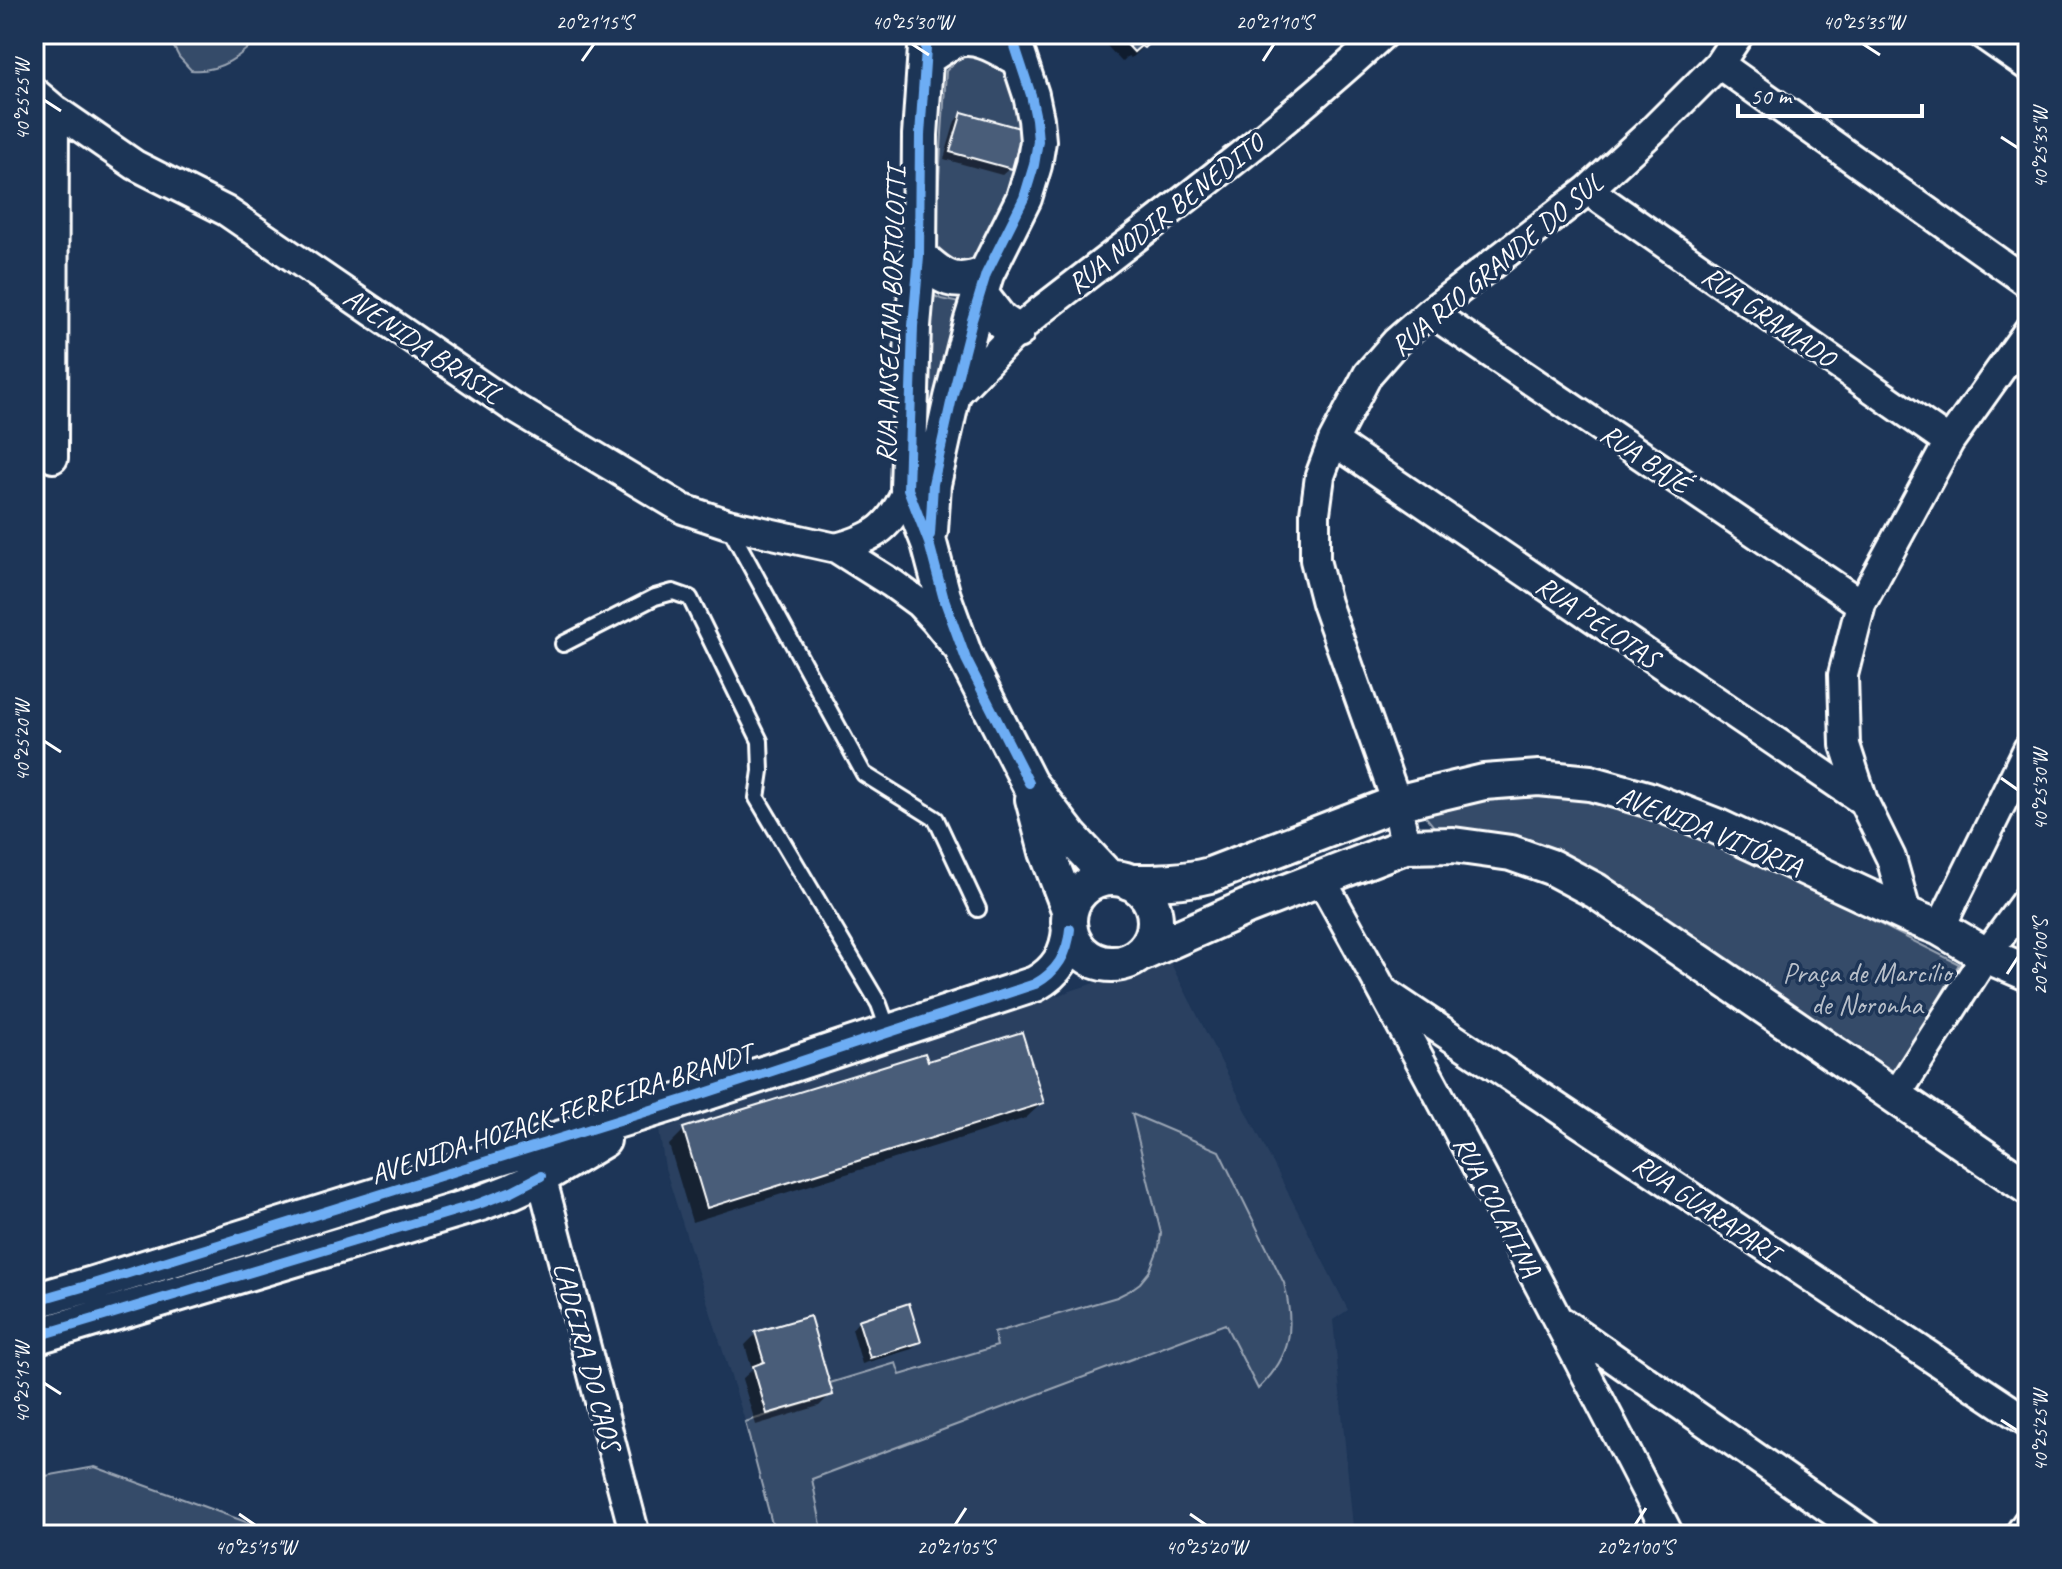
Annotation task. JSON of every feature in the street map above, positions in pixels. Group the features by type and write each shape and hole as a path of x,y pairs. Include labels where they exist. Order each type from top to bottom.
{"street":[{"name":"RUA NODIR BENEDITO","path":"952,398 1017,331 1247,151 1383,34"},
{"name":"RUA RIO GRANDE DO SUL","path":"1407,801 1326,603 1315,560 1320,476 1333,441 1368,374 1396,342 1430,312 1588,190 1719,64 1739,34"},
{"path":"1982,34 2028,66"},
{"path":"927,46 964,37 1015,46"},
{"name":"RUA ANSELINA BORTOLOTTI","path":"927,46 920,135 919,256 913,326 908,489 929,543"},
{"name":"RUA ANSELINA BORTOLOTTI","path":"929,543 933,484 952,398 983,284 1024,198 1034,165 1038,141 1036,119 1015,46"},
{"path":"1719,64 2028,283"},
{"path":"44,100 53,458"},
{"name":"AVENIDA BRASIL","path":"44,100 135,165 226,211 511,406 683,509 728,524 836,548 884,577 919,603 966,659"},
{"name":"RUA GRAMADO","path":"1588,190 1949,442"},
{"path":"919,256 935,271 954,280 972,279 983,284 1000,320 1017,331"},
{"name":"RUA BAJÉ","path":"1430,312 1861,604"},
{"path":"1907,915 1891,858 1863,801 1845,745 1843,675 1861,604 1949,442 2028,331"},
{"name":"RUA PELOTAS","path":"1333,441 1863,801"},
{"path":"836,548 861,541 882,528 897,511 908,489"},
{"path":"929,543 943,596 966,659 1029,783 1070,836 1119,880 1142,889 1152,904 1155,922 1151,939 1131,958 1107,964 1090,958 1077,946 1029,783"},
{"path":"1940,928 2028,749"},
{"name":"AVENIDA VITÓRIA","path":"1119,880 1175,882 1210,875 1407,801 1484,782 1539,778 1590,783 1647,799 1716,826 1940,928 1986,955 2028,973"},
{"path":"1407,801 1405,846 1453,845 1511,853 1551,867 1596,891 2028,1187"},
{"name":"AVENIDA HOZACK FERREIRA BRANDT","path":"1035,984 1074,982 1247,907 1405,846"},
{"name":"RUA COLATINA","path":"1321,879 1558,1319 1669,1535"},
{"path":"1070,920 1078,895 1091,883 1119,880"},
{"path":"1895,1097 1986,955 2028,898"},
{"name":"AVENIDA HOZACK FERREIRA BRANDT","path":"34,1301 690,1098 1035,984 1046,978 1062,960 1069,940 1070,920"},
{"name":"RUA GUARAPARI","path":"1384,992 2028,1422"},
{"name":"AVENIDA HOZACK FERREIRA BRANDT","path":"34,1337 481,1203 512,1191 624,1128 690,1098"},
{"name":"LADEIRA DO CAOS","path":"541,1176 635,1535"},
{"path":"1558,1319 1867,1535"},
{"path":"2019,1535 2028,1522"}],"lane":[{"path":"728,524 864,774 936,819 978,909"},
{"path":"563,644 655,597 673,592 690,598 760,741 761,771 757,798 879,1004 889,1032"}],"shaded area":[{"path":"1168,958 1348,1310 1333,1320 1353,1527 1347,1535 775,1535 745,1421 665,1168 659,1130"}],"green space":[{"path":"167,34 260,34 230,61 211,69 191,70 179,57"},
{"path":"991,50 1025,91 1020,179 974,270 934,258 946,71 961,56"},
{"path":"929,293 964,304 926,424"},
{"name":"Praça de Marcílio de Noronha","path":"1482,792 1591,795 1709,838 1959,964 1890,1084 1629,894 1439,833 1416,805"},
{"path":"1132,1114 1219,1151 1284,1283 1290,1328 1284,1353 1269,1377 1258,1389 1225,1324 812,1479 823,1535 775,1535 745,1422 833,1395 830,1383 896,1363 900,1375 997,1346 994,1333 1117,1297 1140,1283 1149,1272 1161,1233"},
{"path":"95,1467 282,1535 34,1535 34,1478"}],"building":[{"path":"1117,34 1159,34 1144,48 1141,46 1134,52"},
{"path":"962,112 1023,129 1012,169 950,152"},
{"path":"1022,1032 1044,1103 707,1208 683,1128 925,1053 928,1061"},
{"path":"909,1303 921,1342 870,1358 858,1320"},
{"path":"810,1316 833,1395 767,1414 753,1366 764,1362 755,1332"}],"cycle path":[{"path":"927,34 920,135 919,256 913,326 908,489 929,543 943,596 966,659 1029,783"},
{"path":"930,535 933,484 972,320 986,274 1024,198 1038,141 1031,95 1011,34"},
{"path":"34,1301 690,1098 1035,984 1060,961 1070,929"},
{"path":"34,1337 481,1203 541,1176"}]}
